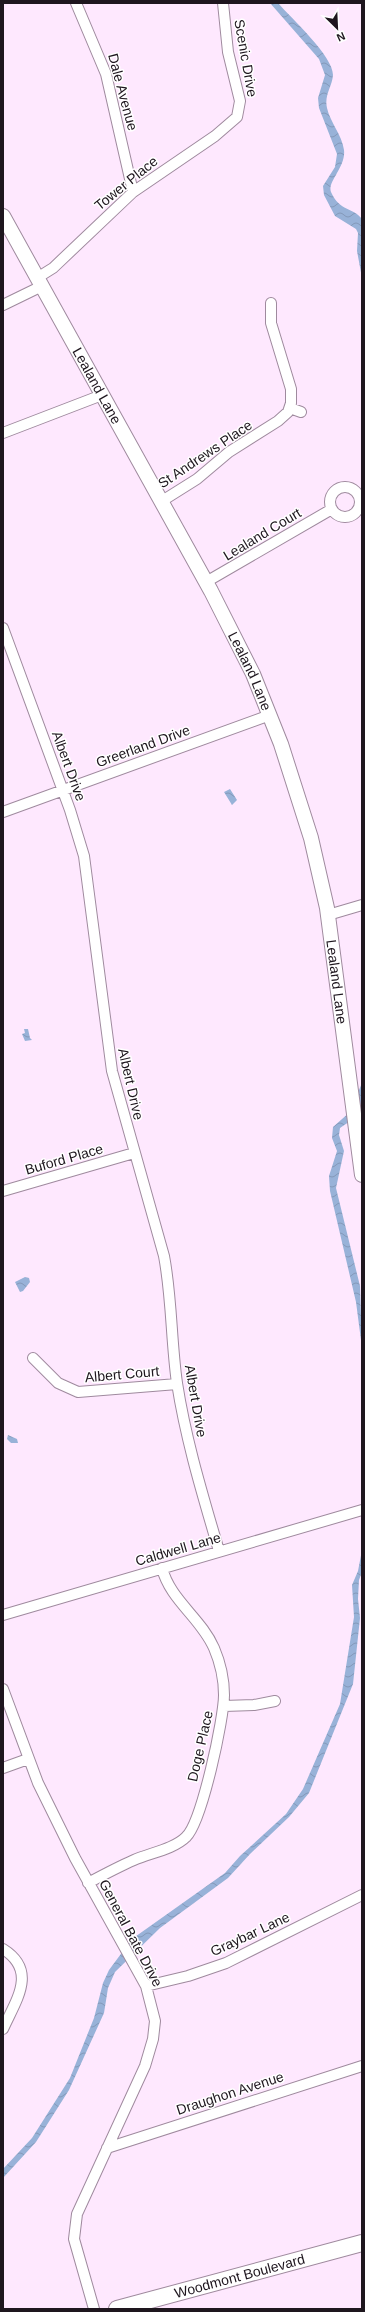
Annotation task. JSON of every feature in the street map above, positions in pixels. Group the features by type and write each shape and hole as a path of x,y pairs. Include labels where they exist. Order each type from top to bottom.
{"main road":[{"name":"Woodmont Boulevard","path":"117,2309 362,2243"}],"street":[{"name":"Dale Avenue","path":"76,3 106,74 133,192"},
{"name":"Scenic Drive","path":"223,3 228,52 240,101 237,117"},
{"name":"Tower Place","path":"3,305 40,282 133,192 215,136 237,117"},
{"name":"Lealand Lane","path":"3,217 206,582 241,650 270,715 301,802 316,858 328,915 362,1170"},
{"path":"271,303 271,323 291,389 290,408 300,412"},
{"path":"3,433 102,395"},
{"name":"St Andrews Place","path":"162,501 198,479 229,452 286,416 290,408"},
{"name":"Lealand Court","path":"206,582 332,509"},
{"name":"Albert Drive","path":"3,628 63,790 85,863 112,1071 166,1267 177,1384 193,1459 219,1552"},
{"name":"Greerland Drive","path":"3,812 270,715"},
{"path":"328,915 362,904"},
{"name":"Buford Place","path":"3,1191 134,1153"},
{"name":"Albert Court","path":"33,1358 58,1383 78,1392 177,1384"},
{"name":"Caldwell Lane","path":"3,1615 360,1511"},
{"name":"Doge Place","path":"88,1883 187,1836 201,1806 224,1706 220,1668 214,1647 203,1628 175,1595 162,1568"},
{"name":"General Bate Drive","path":"3,1689 28,1760 60,1829 88,1883 146,1986 155,2021 152,2046 134,2092 83,2198 77,2214 74,2233 78,2257 94,2309"},
{"path":"224,1706 254,1705 275,1701"},
{"path":"3,1768 28,1760"},
{"name":"Graybar Lane","path":"146,1986 188,1976 226,1963 362,1895"},
{"path":"3,1949 18,1962 23,1977 20,1991 3,2029"},
{"name":"Draughon Avenue","path":"107,2148 362,2066"}],"water":[{"path":"270,3 278,3 302,28 319,48 331,67 333,75 326,103 343,144 344,156 330,188 338,203 362,219 362,278 357,251 358,233 356,229 335,216 324,195 323,186 335,167 337,154 319,108 318,98 325,75 319,59"},
{"path":"230,789 237,800 232,805 224,792"},
{"path":"24,1029 28,1029 32,1040 25,1041 22,1034 25,1033"},
{"path":"362,1083 362,1113 340,1128 339,1135 344,1151 336,1188 360,1286 362,1348 356,1302 330,1191 329,1176 337,1151 332,1138 333,1127 359,1104 359,1090"},
{"path":"25,1277 29,1278 30,1282 23,1291 20,1292 15,1282"},
{"path":"8,1435 17,1439 18,1443 11,1443 7,1439"},
{"path":"362,1550 362,1572 359,1580 358,1599 360,1618 353,1684 309,1793 289,1817 250,1854 228,1878 160,1928 115,1972 108,1988 104,2013 69,2090 36,2142 3,2178 3,2169 32,2138 70,2078 94,2018 103,1983 109,1970 132,1939 225,1873 240,1856 286,1814 303,1789 340,1704 354,1617 352,1585 358,1571"}]}
